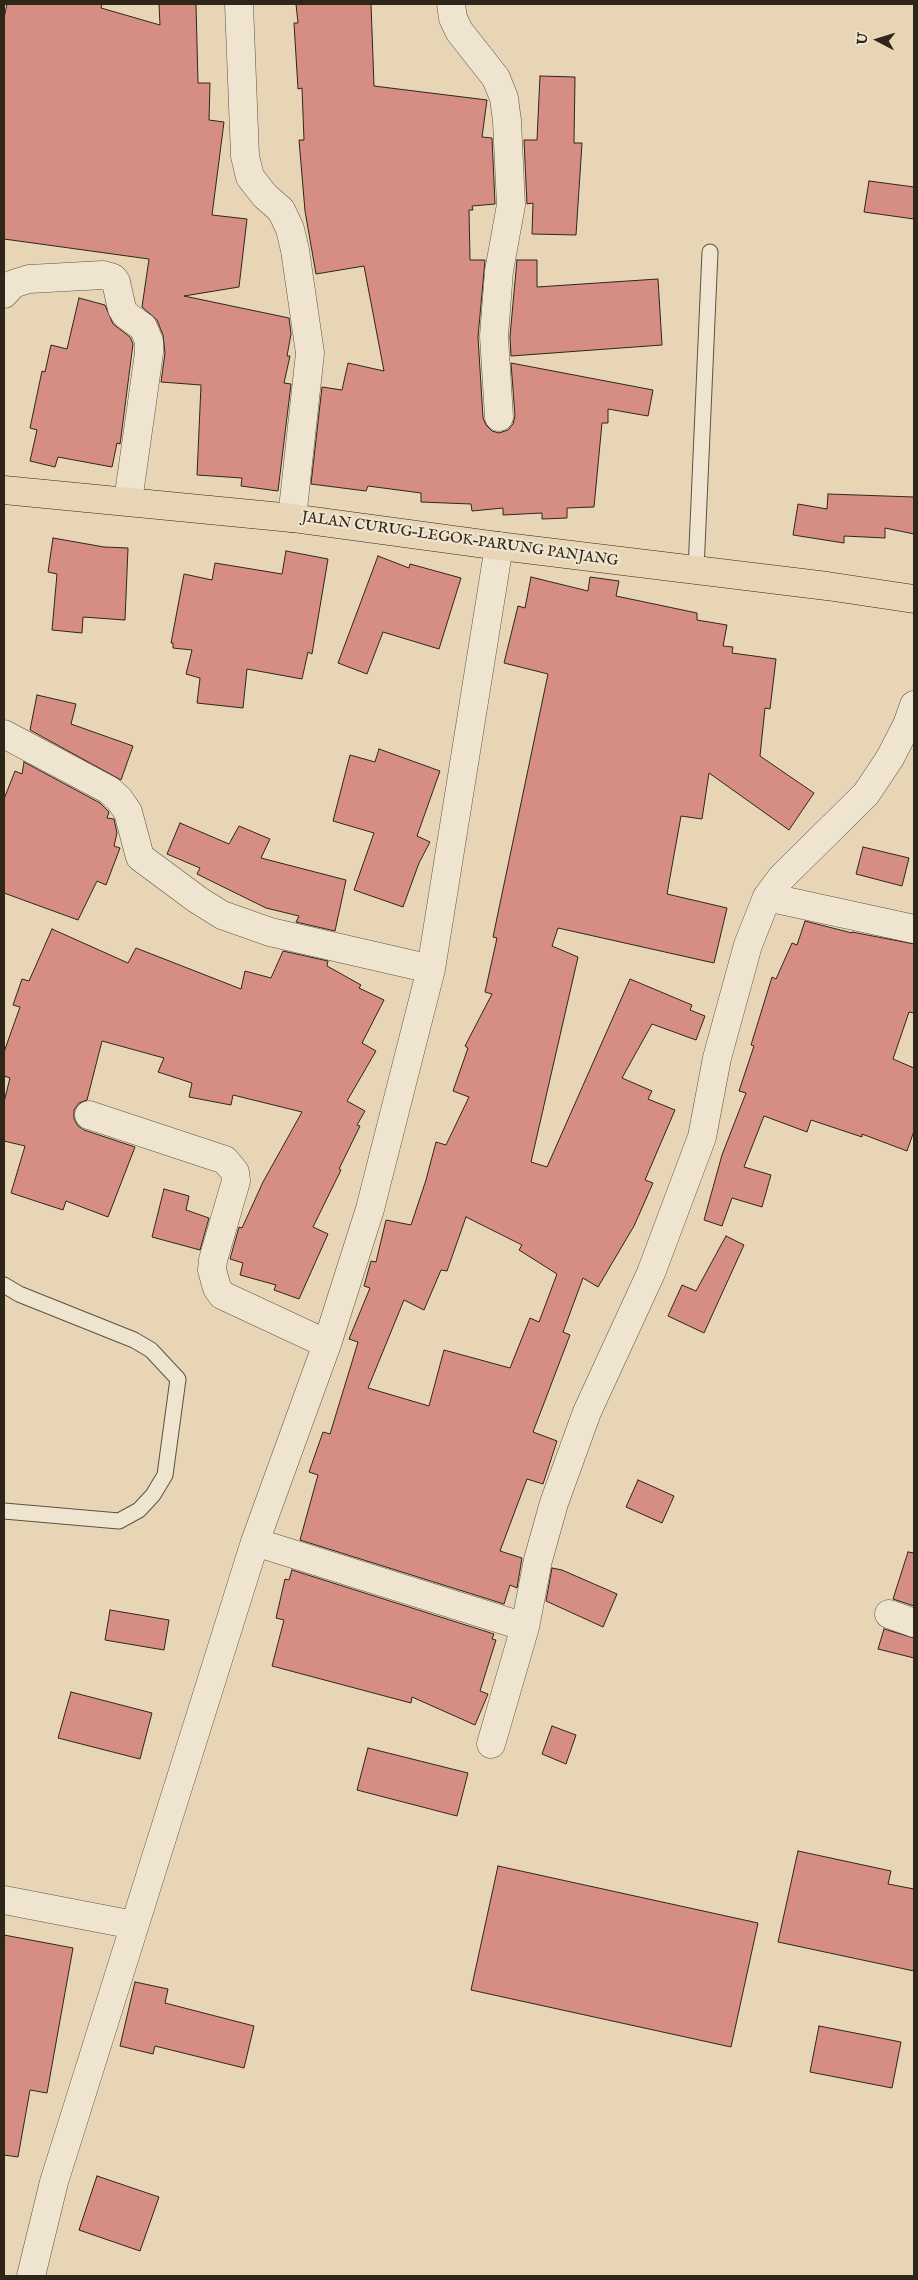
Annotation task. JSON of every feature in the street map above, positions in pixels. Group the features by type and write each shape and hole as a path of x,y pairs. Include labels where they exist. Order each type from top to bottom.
{"main road":[{"name":"JALAN CURUG–LEGOK–PARUNG PANJANG","path":"4,490 292,518 914,599"}],"street":[{"path":"239,4 245,156 250,177 265,196 281,210 290,229 295,250 310,353 292,518"},
{"path":"451,4 453,18 459,31 496,78 504,98 507,121 511,205 499,271 494,336 498,417"},
{"path":"4,294 13,284 29,280 103,275 113,278 116,282 122,309 126,315 143,327 149,341 149,354 128,501"},
{"path":"31,2276 54,2182 255,1542 327,1344 370,1209 431,969 500,546"},
{"path":"491,1744 525,1626 538,1560 554,1503 587,1412 652,1273 702,1137 720,1049 748,945 767,897 781,878 866,794 890,758 907,725 914,705"},
{"path":"4,734 109,790 128,812 140,857 198,900 222,915 270,932 431,969"},
{"path":"767,897 914,929"},
{"path":"90,1115 225,1160 235,1172 236,1181 213,1260 212,1270 218,1288 222,1295 327,1344"},
{"path":"255,1542 525,1626"},
{"path":"889,1614 914,1623"},
{"path":"4,1900 134,1925"}],"lane":[{"path":"696,570 710,252"},
{"path":"4,1285 19,1294 134,1340 151,1350 178,1379 165,1475 153,1495 139,1510 119,1521 4,1511"}],"building":[{"path":"7,4 102,4 101,8 160,25 159,4 196,4 198,83 210,83 209,120 224,122 212,215 247,219 239,287 184,296 289,318 291,334 287,356 290,356 284,383 291,384 278,491 241,486 242,478 197,475 201,385 161,382 165,353 163,335 157,320 142,307 149,259 4,239 4,18"},
{"path":"296,4 371,4 374,86 487,100 482,137 492,138 495,204 472,206 473,210 469,210 470,260 485,260 478,337 483,418 486,425 492,431 499,433 508,430 513,424 515,416 511,363 653,390 648,416 608,409 608,423 602,423 594,507 567,508 567,518 542,519 542,513 503,515 503,508 472,511 471,504 421,502 421,493 368,486 366,491 311,484 322,387 342,390 348,363 384,371 364,266 316,274 305,211 299,140 304,140 302,88 298,89 294,23 298,23"},
{"path":"540,76 575,77 574,143 582,143 576,235 532,234 533,203 527,204 524,140 537,140"},
{"path":"869,181 914,187 914,219 864,212"},
{"path":"517,260 537,260 537,287 658,279 662,345 511,356 510,336"},
{"path":"79,298 105,305 113,324 130,337 133,344 120,444 117,443 112,467 58,457 55,467 30,461 37,430 30,428 42,371 45,372 51,345 67,349"},
{"path":"828,494 914,497 914,534 885,528 885,538 844,536 844,543 793,535 798,504 827,509"},
{"path":"53,538 104,547 128,548 125,620 83,617 82,633 52,630 57,574 48,572"},
{"path":"286,551 328,559 312,654 308,652 302,679 247,669 243,708 197,703 200,678 186,674 192,650 173,648 173,643 171,643 184,574 212,580 215,563 282,574"},
{"path":"378,556 409,568 410,564 461,578 439,649 383,632 367,674 338,663"},
{"path":"531,577 588,591 590,577 619,581 616,596 697,613 697,620 727,625 723,646 733,647 732,653 776,659 770,709 765,708 760,756 814,793 789,830 709,773 702,819 681,816 667,894 727,908 714,963 558,928 552,946 578,957 531,1162 547,1167 630,979 692,1005 690,1010 705,1016 696,1040 652,1024 622,1078 652,1091 648,1099 675,1110 645,1180 653,1183 634,1226 598,1287 583,1278 563,1332 570,1335 533,1432 557,1441 543,1484 527,1479 500,1551 522,1558 517,1588 510,1585 504,1604 300,1540 318,1475 309,1472 323,1432 330,1434 358,1342 349,1339 370,1288 364,1286 371,1261 376,1262 386,1220 411,1225 436,1142 446,1145 469,1097 453,1091 468,1048 465,1046 492,994 485,992 497,938 493,937 548,674 504,663 518,606 525,608","holes":["466,1217 522,1245 519,1250 557,1274 539,1322 530,1318 510,1368 444,1350 429,1406 368,1388 404,1300 424,1310 441,1270 447,1271"]},
{"path":"37,695 76,704 71,724 133,746 121,780 30,730"},
{"path":"379,749 440,771 417,836 430,842 419,863 403,907 354,890 374,833 333,821 350,755 375,762"},
{"path":"24,762 100,803 109,812 107,818 114,819 117,833 114,846 120,848 106,885 97,881 78,920 4,893 4,799 15,771 22,774"},
{"path":"180,823 229,844 239,826 270,839 261,858 346,880 335,931 296,922 299,916 266,908 197,874 200,868 167,854"},
{"path":"863,847 909,858 902,886 856,874"},
{"path":"805,921 852,933 914,944 914,1013 909,1012 893,1059 914,1068 914,1131 907,1151 862,1134 862,1137 811,1120 807,1132 764,1116 744,1167 771,1175 762,1207 732,1198 722,1226 704,1220 722,1155 746,1093 739,1091 754,1046 751,1045 772,977 776,979 792,943 797,945"},
{"path":"52,929 128,963 136,948 241,989 245,971 271,978 283,951 328,961 327,966 361,985 359,988 384,1000 362,1043 376,1051 347,1101 365,1111 357,1125 360,1126 339,1169 341,1170 313,1227 328,1234 299,1299 274,1290 276,1285 240,1275 243,1263 230,1259 239,1227 242,1228 263,1182 302,1112 233,1095 231,1105 189,1097 192,1083 158,1072 164,1058 102,1041 87,1100 79,1103 74,1110 74,1119 78,1126 84,1130 135,1147 108,1217 66,1201 63,1210 11,1193 25,1146 4,1141 4,1102 10,1078 4,1076 4,1052 20,1007 13,1005 22,979 29,981"},
{"path":"164,1189 189,1196 186,1210 209,1218 200,1250 152,1237"},
{"path":"726,1236 744,1245 704,1333 668,1316 682,1285 696,1291"},
{"path":"638,1480 674,1496 662,1523 626,1507"},
{"path":"908,1552 914,1553 914,1606 893,1599"},
{"path":"552,1568 562,1570 617,1594 603,1627 546,1601"},
{"path":"292,1570 494,1634 492,1639 496,1640 480,1691 488,1694 475,1725 412,1697 411,1703 272,1666 284,1620 276,1618 285,1579 289,1580"},
{"path":"110,1610 169,1620 164,1650 105,1640"},
{"path":"884,1629 914,1638 914,1658 878,1649"},
{"path":"71,1692 152,1713 140,1759 58,1738"},
{"path":"552,1726 576,1735 566,1764 542,1754"},
{"path":"368,1748 468,1773 457,1816 357,1790"},
{"path":"798,1851 891,1871 888,1884 914,1889 914,1971 778,1942"},
{"path":"498,1866 758,1923 731,2047 471,1990"},
{"path":"4,1935 73,1948 47,2093 30,2090 18,2157 4,2155"},
{"path":"135,1982 168,1989 165,2003 254,2026 244,2068 155,2046 153,2054 120,2046"},
{"path":"819,2026 901,2042 892,2088 810,2072"},
{"path":"97,2176 159,2197 140,2251 79,2230"}]}
